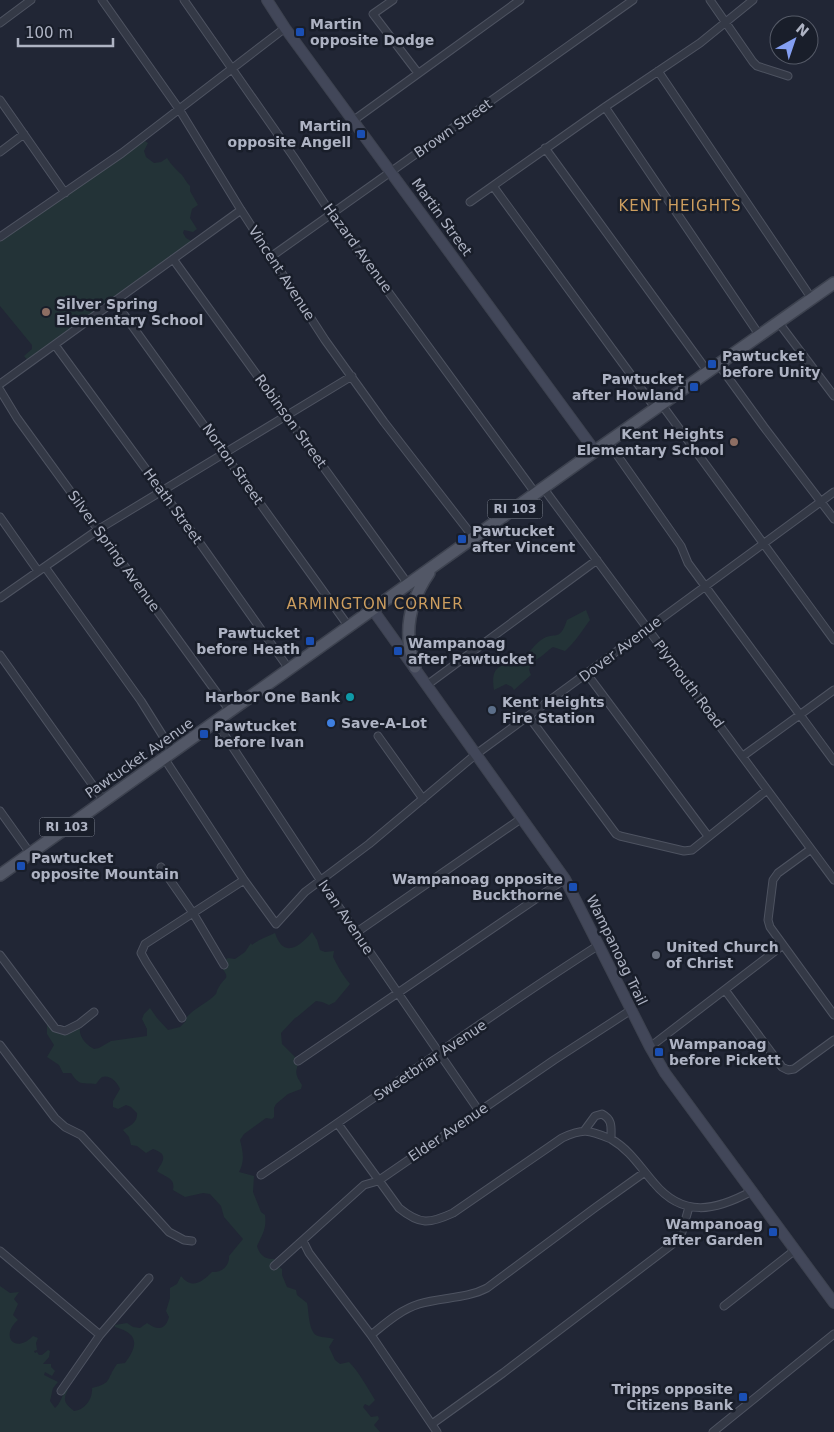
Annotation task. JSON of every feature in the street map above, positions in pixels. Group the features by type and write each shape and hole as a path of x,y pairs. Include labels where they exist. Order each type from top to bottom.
{"main road":[{"name":"Martin Street","path":"267,0 285,28 595,451"},
{"name":"Pawtucket Avenue","path":"0,875 834,283"},
{"path":"415,667 411,658 409,639 410,612 417,592 434,566"},
{"name":"Wampanoag Trail","path":"373,610 415,667 475,755 565,878 650,1047 669,1079 834,1303"}],"street":[{"path":"0,22 31,0"},
{"name":"Vincent Avenue","path":"102,0 179,109 295,295 384,422 474,538"},
{"name":"Hazard Avenue","path":"184,0 332,215 540,491"},
{"path":"393,0 373,14 418,73"},
{"path":"354,120 520,0"},
{"name":"Brown Street","path":"272,256 632,0"},
{"path":"710,0 753,62 758,66 788,76"},
{"path":"470,202 726,23 753,0"},
{"path":"0,237 179,109 285,28"},
{"path":"658,71 812,299"},
{"path":"0,100 64,193"},
{"path":"604,107 760,336"},
{"path":"0,152 24,134"},
{"path":"545,148 708,372"},
{"path":"493,186 834,640"},
{"path":"0,384 241,210"},
{"name":"Robinson Street","path":"173,259 408,584"},
{"name":"Norton Street","path":"115,302 349,627"},
{"path":"779,323 834,396"},
{"name":"Heath Street","path":"54,345 162,491 289,669"},
{"path":"719,365 834,519"},
{"path":"0,598 99,528 352,376"},
{"name":"Silver Spring Avenue","path":"0,390 17,418 99,528 230,711"},
{"path":"608,442 681,546 688,563 704,586 834,761"},
{"name":"Plymouth Road","path":"540,491 597,560 834,880"},
{"name":"Dover Avenue","path":"244,880 276,924 299,897 369,844 475,755 834,492"},
{"path":"0,518 38,571"},
{"path":"427,686 597,560"},
{"path":"45,567 141,701 169,755 244,880 145,944 142,950 141,953 146,962 182,1018"},
{"path":"0,655 104,801"},
{"path":"587,674 708,836"},
{"path":"743,756 834,690"},
{"path":"529,717 616,834 684,851 692,850 767,790"},
{"name":"Ivan Avenue","path":"216,722 321,880 479,1111"},
{"path":"378,736 423,799"},
{"path":"0,811 30,853"},
{"path":"357,932 522,818"},
{"path":"810,849 778,873 773,880 768,920 770,927 834,1015"},
{"path":"161,867 193,914 224,965"},
{"path":"298,1061 399,994 565,878"},
{"name":"Sweetbriar Avenue","path":"261,1175 599,945"},
{"path":"650,1047 783,945"},
{"path":"0,956 55,1028 65,1031 79,1024 94,1012"},
{"path":"725,990 782,1067 788,1070 794,1069 834,1040"},
{"name":"Elder Avenue","path":"274,1266 364,1185 378,1181 554,1060 631,1010"},
{"path":"0,1045 55,1118 65,1127 81,1135 169,1232 184,1240 192,1241"},
{"path":"584,1131 595,1116 602,1114 608,1117 612,1123 611,1139"},
{"path":"338,1124 399,1208 410,1217 421,1221 434,1222 453,1213 562,1138 581,1131 592,1132 621,1145 663,1193 674,1202 689,1207 716,1207 752,1192"},
{"path":"370,1335 399,1312 421,1304 472,1295 487,1288 645,1172"},
{"path":"432,1424 674,1243 682,1232 689,1207"},
{"path":"302,1241 309,1254 370,1335 437,1432"},
{"path":"724,1306 795,1250"},
{"path":"0,1251 100,1335"},
{"path":"61,1391 100,1335 150,1278"},
{"path":"713,1432 834,1334"}],"shaded area":[{"name":"Silver Spring Elementary School","path":"145,141 148,143 144,151 146,157 154,163 161,162 167,158 190,186 190,191 198,205 192,209 190,218 197,229 193,232 184,230 183,233 186,238 195,243 30,363 24,356 32,349 32,345 0,306 0,237"},
{"path":"586,610 590,620 565,651 553,647 534,661 529,670 531,675 514,690 506,684 494,690 494,673 497,669 524,657 546,637 559,634 562,632 567,620"},
{"path":"312,932 320,950 325,952 334,951 333,957 350,984 335,1002 329,1005 316,1001 295,1018 281,1033 282,1044 299,1061 296,1073 302,1085 301,1089 288,1094 276,1104 272,1119 266,1118 244,1134 240,1140 243,1156 239,1172 254,1176 253,1192 261,1212 265,1215 265,1228 257,1246 259,1252 265,1257 274,1259 275,1264 282,1269 282,1275 287,1287 296,1290 297,1295 307,1303 312,1331 320,1337 334,1339 329,1347 335,1360 340,1364 349,1362 360,1375 375,1400 369,1406 365,1404 363,1407 371,1417 378,1416 379,1419 374,1425 380,1432 0,1432 0,1286 10,1293 19,1292 14,1299 18,1304 13,1315 18,1320 10,1332 12,1341 20,1344 33,1336 38,1338 35,1353 37,1352 39,1355 42,1355 48,1350 50,1351 49,1357 43,1364 51,1364 55,1371 52,1376 45,1372 44,1375 58,1382 53,1388 50,1401 55,1408 66,1389 68,1390 65,1402 74,1411 82,1409 88,1403 92,1388 106,1382 117,1364 125,1363 133,1351 134,1340 132,1336 115,1327 115,1325 127,1323 133,1327 140,1328 147,1323 157,1328 163,1327 169,1317 166,1311 170,1298 170,1288 177,1284 181,1276 193,1284 201,1281 212,1272 222,1270 228,1263 229,1256 243,1239 224,1217 221,1206 210,1194 203,1193 185,1197 173,1190 173,1182 157,1171 163,1161 163,1155 153,1149 146,1153 137,1146 131,1145 129,1137 123,1130 135,1122 137,1113 126,1105 118,1109 113,1107 113,1101 120,1089 113,1080 105,1076 96,1084 81,1083 71,1073 63,1073 59,1065 47,1057 54,1045 47,1034 47,1021 58,1031 77,1025 84,1041 94,1049 111,1041 147,1036 147,1029 142,1019 150,1008 168,1030 180,1027 189,1015 216,994 226,978 222,968 223,961 228,958 235,959 245,952 251,943 252,945 275,933 282,946 292,948 302,942"}],"place":[{"name":"Martin opposite Dodge","path":"300,32"},
{"name":"Martin opposite Angell","path":"361,134"},
{"name":"Silver Spring Elementary School","path":"46,312"},
{"name":"Pawtucket before Unity","path":"712,364"},
{"name":"Pawtucket after Howland","path":"694,387"},
{"name":"Kent Heights Elementary School","path":"734,442"},
{"name":"Pawtucket after Vincent","path":"462,539"},
{"name":"Pawtucket before Heath","path":"310,641"},
{"name":"Wampanoag after Pawtucket","path":"398,651"},
{"name":"Harbor One Bank","path":"350,697"},
{"name":"Kent Heights Fire Station","path":"492,710"},
{"name":"Save-A-Lot","path":"331,723"},
{"name":"Pawtucket before Ivan","path":"204,734"},
{"name":"Pawtucket opposite Mountain","path":"21,866"},
{"name":"Wampanoag opposite Buckthorne","path":"573,887"},
{"name":"United Church of Christ","path":"656,955"},
{"name":"Wampanoag before Pickett","path":"659,1052"},
{"name":"Wampanoag after Garden","path":"773,1232"},
{"name":"Tripps opposite Citizens Bank","path":"743,1397"}],"district":[{"name":"KENT HEIGHTS","path":"680,206"},
{"name":"ARMINGTON CORNER","path":"375,604"}]}
